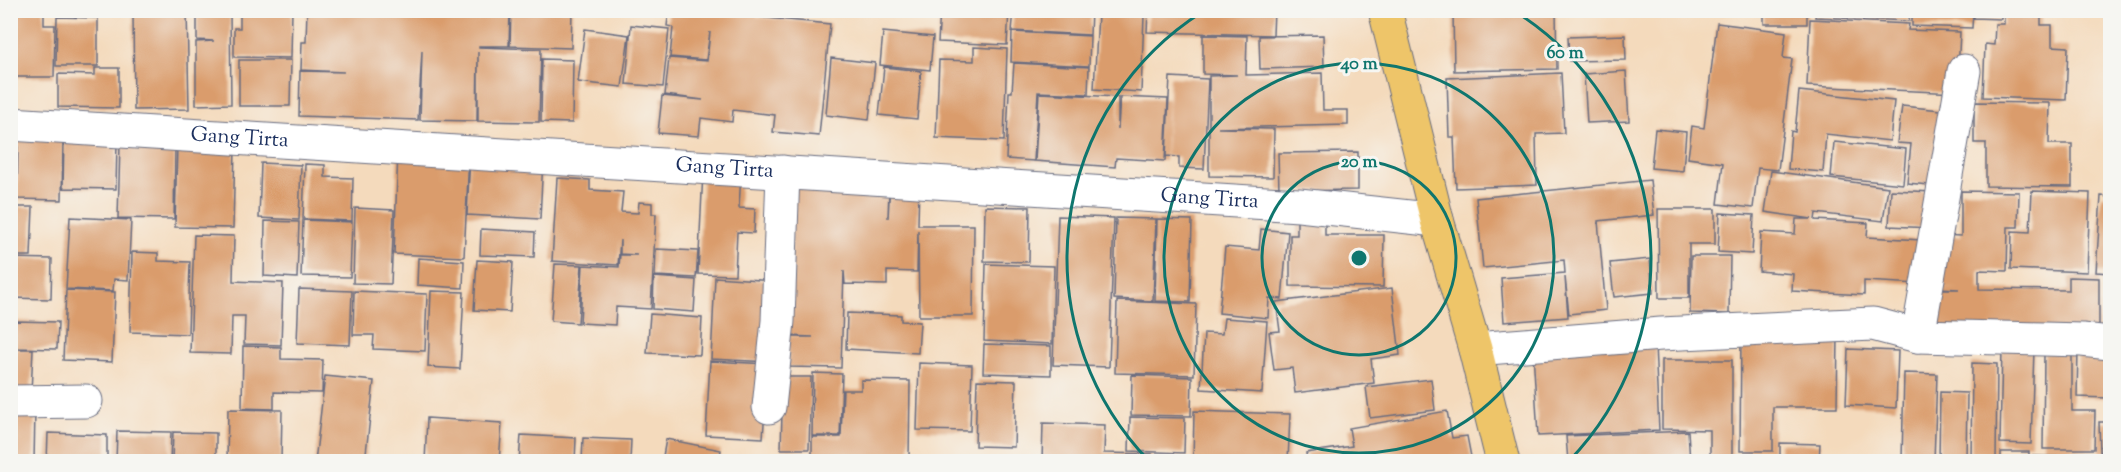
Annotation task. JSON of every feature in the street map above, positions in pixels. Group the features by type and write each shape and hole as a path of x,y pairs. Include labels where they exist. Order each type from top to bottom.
{"main road":[{"path":"1385,10 1437,220 1475,350 1503,462"}],"street":[{"path":"1918,336 1964,71"},
{"name":"Gang Tirta","path":"10,124 1299,205 1437,220"},
{"path":"769,407 778,321 783,172"},
{"path":"1475,350 1661,334 1873,324 1918,336 2082,340 2110,343"},
{"path":"10,402 86,401"}],"building":[{"path":"10,10 44,10 44,25 55,25 54,77 10,77"},
{"path":"133,10 187,10 189,109 134,110"},
{"path":"197,10 230,10 231,104 196,105 196,42 214,41 197,40"},
{"path":"240,10 292,10 291,58 234,57 234,28 240,28"},
{"path":"307,10 510,10 509,46 479,47 541,49 539,122 478,121 478,52 477,121 420,120 422,51 418,120 299,116 300,71 344,72 301,70 302,42 306,42"},
{"path":"511,10 572,10 571,48 510,46"},
{"path":"669,10 711,10 711,12 749,16 718,12 718,10 758,10 757,17 830,24 819,136 773,132 775,115 733,110 732,122 701,118 699,136 658,133 662,96 703,100 665,95 669,58 707,61 710,32 706,60 670,57 673,27 667,26"},
{"path":"940,10 1009,10 1007,45 938,42"},
{"path":"1014,10 1091,10 1090,35 1012,31"},
{"path":"1148,10 1274,10 1273,35 1147,32"},
{"path":"1453,10 1556,10 1557,69 1454,71"},
{"path":"1695,10 1727,10 1727,14 1695,13"},
{"path":"1764,10 1807,10 1807,24 1764,24"},
{"path":"1816,10 1910,10 1909,21 1815,17"},
{"path":"1912,10 1973,10 1972,28 1912,26"},
{"path":"1974,10 2001,10 2001,19 1974,18"},
{"path":"2004,10 2041,10 2041,25 2052,25 2052,46 2068,47 2066,100 1983,97 1985,44 1994,45 1995,24 2004,24"},
{"path":"1098,14 1144,16 1141,92 1094,89"},
{"path":"57,17 98,18 98,66 56,66"},
{"path":"1810,19 1909,24 1908,30 1960,32 1957,93 1807,86"},
{"path":"1717,23 1786,32 1783,58 1792,59 1778,170 1758,168 1753,208 1718,204 1723,163 1688,158 1692,126 1704,128"},
{"path":"631,25 669,29 663,87 626,84"},
{"path":"585,29 629,35 622,87 578,82"},
{"path":"883,32 933,37 930,70 880,65"},
{"path":"1012,32 1090,36 1089,66 1011,62"},
{"path":"1203,35 1247,36 1246,75 1322,73 1323,110 1348,110 1348,125 1218,128 1274,129 1273,177 1209,176 1209,76 1237,75 1203,74"},
{"path":"1323,35 1324,67 1260,69 1259,36"},
{"path":"1625,35 1626,60 1569,61 1568,37"},
{"path":"974,47 1007,49 1004,141 936,138 939,60 974,61"},
{"path":"831,58 875,63 869,120 826,115"},
{"path":"542,59 573,60 572,123 541,122"},
{"path":"239,60 291,60 290,106 239,106"},
{"path":"1014,63 1089,67 1088,94 1038,92 1034,161 1006,159 1009,92 1012,92"},
{"path":"884,67 921,71 917,119 879,115"},
{"path":"95,68 119,68 119,108 58,107 58,74 95,75"},
{"path":"1626,71 1629,121 1587,123 1584,74"},
{"path":"1561,73 1564,133 1536,134 1537,185 1456,188 1454,137 1449,137 1447,78"},
{"path":"1170,77 1208,79 1204,169 1179,168 1179,157 1166,156"},
{"path":"1799,91 1894,101 1890,141 1826,134 1823,172 1788,169 1791,131 1795,132"},
{"path":"1039,93 1118,97 1118,129 1120,97 1168,99 1165,161 1116,158 1115,167 1035,161"},
{"path":"1974,102 2050,103 2049,144 2072,144 2072,187 1986,186 1986,143 1974,143"},
{"path":"1902,106 1950,111 1941,186 1907,183 1911,144 1897,143"},
{"path":"1655,129 1686,132 1683,171 1651,168"},
{"path":"18,139 63,140 62,200 17,199"},
{"path":"64,140 117,141 116,189 63,188"},
{"path":"1834,142 1906,149 1903,184 1831,177"},
{"path":"120,144 175,145 174,219 118,218"},
{"path":"177,147 235,148 233,228 175,227"},
{"path":"398,152 469,155 464,257 394,254"},
{"path":"1358,152 1358,190 1279,191 1278,153"},
{"path":"470,155 543,159 540,219 467,215"},
{"path":"10,163 15,163 14,205 10,205"},
{"path":"261,163 301,165 299,220 259,218"},
{"path":"305,164 325,165 325,177 353,178 352,221 303,219"},
{"path":"1771,171 1888,187 1883,221 1816,213 1815,220 1868,223 1867,237 1922,240 1919,284 1864,281 1864,295 1792,291 1793,274 1759,271 1761,232 1795,234 1796,219 1812,219 1765,212"},
{"path":"703,172 741,174 739,208 755,209 754,233 737,232 735,275 698,274"},
{"path":"557,178 590,180 590,190 623,192 621,212 638,213 639,202 652,203 652,214 656,214 651,309 616,307 615,325 580,323 583,265 619,267 620,255 637,255 620,254 620,240 618,265 552,261"},
{"path":"793,179 889,187 888,218 890,182 919,183 918,225 974,225 973,316 919,316 918,230 917,272 887,271 887,285 845,284 844,271 841,368 788,367 789,337 813,337 789,336"},
{"path":"1650,180 1654,215 1598,221 1606,310 1569,314 1565,277 1568,317 1504,322 1501,278 1565,273 1564,260 1483,268 1476,198"},
{"path":"1891,190 1933,192 1931,228 1889,226"},
{"path":"1961,191 2019,192 2018,227 2008,227 2007,271 1979,270 1979,289 2069,290 2069,277 2099,278 2099,331 1932,330 1933,289 1959,289 1939,288 1940,235 1961,236"},
{"path":"2032,191 2090,193 2087,272 2011,269 2012,231 2030,232"},
{"path":"2101,196 2110,197 2110,273 2096,272"},
{"path":"985,206 1030,207 1029,262 984,261"},
{"path":"10,207 33,207 31,256 10,256"},
{"path":"355,208 394,210 391,284 353,283"},
{"path":"1658,209 1715,209 1715,244 1689,244 1689,298 1659,298"},
{"path":"1720,213 1754,215 1752,254 1718,252"},
{"path":"1297,214 1325,214 1325,235 1384,235 1383,287 1290,286 1290,235 1297,235"},
{"path":"1058,216 1114,218 1109,367 1053,365"},
{"path":"70,217 131,220 128,280 114,279 113,291 66,289"},
{"path":"1116,218 1156,219 1153,301 1114,299"},
{"path":"1157,219 1192,220 1190,302 1155,301"},
{"path":"303,220 352,222 350,277 301,276"},
{"path":"265,221 299,222 297,278 264,276"},
{"path":"481,229 535,232 534,257 480,255"},
{"path":"1261,229 1288,232 1282,299 1269,298 1268,318 1219,313 1225,247 1259,250"},
{"path":"194,235 234,236 233,281 283,283 281,345 244,344 245,316 232,316 231,354 190,353"},
{"path":"656,249 698,251 696,278 655,276"},
{"path":"132,252 158,253 158,261 190,262 188,334 130,332"},
{"path":"1691,256 1730,256 1729,314 1690,313"},
{"path":"10,258 52,259 51,299 10,298"},
{"path":"418,258 464,261 463,288 417,285"},
{"path":"1650,259 1653,293 1614,297 1610,263"},
{"path":"477,260 513,262 510,312 474,310"},
{"path":"555,264 582,265 578,323 551,321"},
{"path":"986,264 1054,266 1052,344 984,341"},
{"path":"654,277 696,280 694,312 653,309"},
{"path":"715,277 776,281 771,362 711,359"},
{"path":"2107,279 2110,279 2110,334 2103,333"},
{"path":"1392,288 1400,355 1371,359 1374,383 1295,393 1292,368 1274,370 1269,332 1280,331 1276,302"},
{"path":"299,289 352,291 350,345 297,343"},
{"path":"66,290 115,292 112,362 63,360"},
{"path":"354,291 427,294 425,351 373,349 374,335 353,335"},
{"path":"431,291 464,292 460,369 428,367"},
{"path":"1117,301 1196,304 1194,375 1115,373"},
{"path":"847,313 901,315 901,321 920,322 918,353 846,349"},
{"path":"650,314 702,318 700,355 647,353"},
{"path":"1224,318 1267,321 1262,393 1201,389 1204,333 1222,334"},
{"path":"14,321 58,322 57,349 14,348"},
{"path":"1741,334 1838,334 1837,407 1773,407 1773,451 1740,451"},
{"path":"984,344 1051,346 1051,375 983,373"},
{"path":"1655,345 1659,430 1538,436 1533,351"},
{"path":"243,346 281,347 281,359 323,360 322,393 274,392 274,409 242,408"},
{"path":"2002,348 2034,349 2031,444 2000,443"},
{"path":"10,349 33,349 31,393 10,392"},
{"path":"1848,349 1898,351 1896,408 1846,405"},
{"path":"2078,349 2110,350 2109,398 2077,397"},
{"path":"2044,353 2072,353 2072,411 2095,411 2094,449 2043,449"},
{"path":"1662,360 1732,360 1732,458 1710,458 1710,430 1662,429"},
{"path":"710,361 768,364 763,438 706,435"},
{"path":"919,363 972,365 970,431 917,430"},
{"path":"1972,363 1997,364 1996,462 1971,462"},
{"path":"813,373 842,374 840,436 812,436"},
{"path":"1904,373 1937,374 1934,461 1902,460"},
{"path":"1132,375 1192,377 1191,416 1131,415"},
{"path":"325,376 374,381 365,462 315,462"},
{"path":"783,377 811,377 809,449 781,449"},
{"path":"1431,379 1435,410 1370,418 1366,387"},
{"path":"861,380 910,381 909,462 812,462 812,437 841,437 843,390 861,390"},
{"path":"977,380 1016,381 1014,447 975,446"},
{"path":"1940,392 1967,393 1966,462 1939,462"},
{"path":"228,409 282,410 281,462 227,462"},
{"path":"10,410 35,410 34,462 10,462"},
{"path":"1194,411 1290,414 1288,462 1193,462"},
{"path":"1447,411 1452,438 1467,436 1472,462 1307,462 1306,453 1352,446 1349,428"},
{"path":"1130,417 1185,418 1184,453 1129,451"},
{"path":"427,418 502,423 499,462 466,462 465,459 465,462 425,462"},
{"path":"2099,422 2110,422 2110,452 2100,452"},
{"path":"1043,423 1105,425 1104,453 1152,454 1152,462 1042,462"},
{"path":"117,431 171,432 170,462 116,462"},
{"path":"1688,431 1690,462 1568,462 1566,436"},
{"path":"173,432 216,433 216,462 172,462"},
{"path":"48,433 107,435 107,462 47,462"},
{"path":"521,435 576,438 575,462 519,462"},
{"path":"583,438 631,440 630,462 582,462"},
{"path":"666,439 721,450 719,462 662,462"},
{"path":"1780,443 1820,444 1819,462 1780,462"},
{"path":"2001,452 2029,452 2029,462 2001,462"},
{"path":"2031,456 2072,457 2072,462 2031,462"},
{"path":"2078,456 2107,457 2107,462 2078,462"}]}
